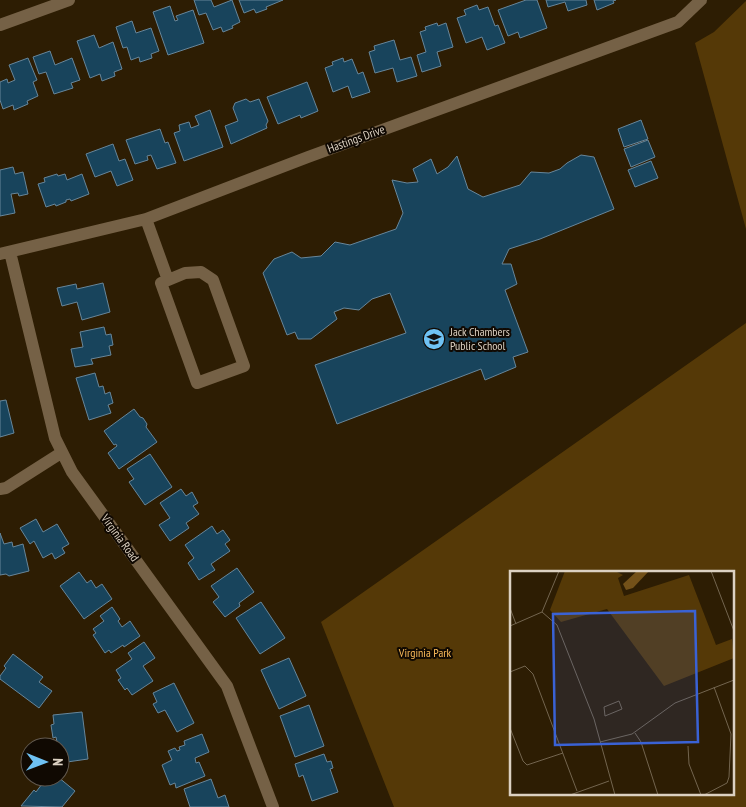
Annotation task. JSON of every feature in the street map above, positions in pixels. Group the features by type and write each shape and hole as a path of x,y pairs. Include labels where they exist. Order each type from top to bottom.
{"street":[{"path":"0,25 69,0"},
{"name":"Hastings Drive","path":"5,253 146,219 308,157 678,22 701,0"},
{"path":"146,219 168,280"},
{"name":"Virginia Road","path":"5,253 54,438 61,453 72,472 228,686 273,807"},
{"path":"201,272 213,280 244,366 198,384 160,283 168,280 185,273 201,272"},
{"path":"0,489 6,488 61,453"}],"green space":[{"path":"746,1 746,229 695,43 714,32"},
{"name":"Virginia Park","path":"746,323 746,807 394,807 321,622"}],"building":[{"path":"194,0 211,0 214,7 232,0 240,22 232,26 233,28 223,32 221,27 213,30 206,13 199,15"},
{"path":"239,0 283,0 256,13 254,9 244,13"},
{"path":"526,0 537,0 547,28 520,38 518,32 508,36 498,10"},
{"path":"546,0 586,0 587,5 568,11 565,2 548,7"},
{"path":"594,0 616,0 613,1 614,3 597,10"},
{"path":"477,5 479,10 488,7 495,26 498,25 505,43 487,50 482,37 466,43 457,18 466,15 464,10"},
{"path":"170,6 175,21 178,20 176,16 193,10 204,43 168,55 153,12"},
{"path":"132,21 136,33 151,28 159,51 151,54 152,58 140,62 139,57 131,60 127,47 123,48 116,27"},
{"path":"437,23 438,26 446,23 453,47 437,52 441,66 422,72 417,55 426,52 420,32 426,30 425,27"},
{"path":"94,35 99,48 113,42 122,69 114,72 115,76 102,81 100,74 90,78 77,41"},
{"path":"394,40 400,60 411,57 417,76 397,82 393,68 375,73 369,52 375,50 374,46"},
{"path":"50,51 55,65 72,58 80,80 71,83 73,88 54,94 46,72 39,74 33,57"},
{"path":"28,58 37,80 33,82 38,96 27,101 28,104 14,110 13,105 3,109 0,100 0,82 7,79 8,83 15,80 9,65"},
{"path":"343,58 344,62 352,59 358,74 363,72 370,92 352,98 348,86 333,92 325,68 333,65 332,62"},
{"path":"307,82 318,111 301,118 300,115 278,124 267,97"},
{"path":"246,99 250,102 259,99 268,121 267,128 231,144 225,126 238,121 233,108 235,103"},
{"path":"210,110 223,147 184,161 174,133 180,131 179,125 189,122 191,128 199,125 195,116"},
{"path":"641,120 648,139 624,147 618,129"},
{"path":"160,129 165,143 168,142 176,163 157,169 151,155 147,156 148,160 135,164 126,140"},
{"path":"648,140 655,157 631,167 624,149"},
{"path":"113,144 119,161 125,159 133,180 117,186 111,171 95,177 86,154"},
{"path":"581,155 594,157 614,209 540,239 509,249 502,264 511,264 517,284 505,290 528,352 513,357 516,367 485,380 481,369 337,424 315,365 406,333 390,293 372,299 359,310 344,308 334,312 337,319 311,339 298,339 295,332 287,335 263,273 274,259 292,252 301,258 321,256 335,242 350,245 396,229 403,213 392,180 407,183 418,182 413,169 431,159 437,174 448,167 457,156 468,189 483,197 520,185 531,172 549,173 560,169"},
{"path":"651,161 658,178 635,187 628,170"},
{"path":"13,167 15,174 23,172 28,194 19,196 18,193 11,194 15,213 0,216 0,170"},
{"path":"57,174 58,176 65,174 67,180 82,174 89,194 71,201 70,199 66,200 66,202 56,206 55,204 46,207 38,184 45,182 44,178"},
{"path":"103,283 110,312 82,320 77,302 62,306 57,288 76,284 77,289"},
{"path":"104,327 106,335 111,334 113,345 109,346 111,355 91,359 93,364 75,367 71,349 83,347 80,332"},
{"path":"95,373 99,387 103,386 105,394 110,392 113,403 108,405 111,413 89,420 76,378"},
{"path":"6,400 14,433 0,437 0,401"},
{"path":"134,409 143,418 147,424 146,427 157,442 119,469 108,453 117,446 116,444 114,445 104,431"},
{"path":"150,454 172,487 145,505 129,482 134,479 127,469"},
{"path":"181,489 186,496 192,492 198,503 193,506 199,514 186,523 189,528 170,541 159,525 170,518 160,503"},
{"path":"36,519 43,532 57,524 69,544 62,548 65,553 55,559 52,553 43,558 34,541 30,544 20,528"},
{"path":"212,526 217,534 223,530 230,540 225,544 230,551 211,564 215,570 199,580 188,563 194,558 185,545"},
{"path":"0,533 4,544 12,542 13,547 23,544 29,571 9,576 6,574 0,575"},
{"path":"237,568 254,592 225,617 213,602 219,597 211,586"},
{"path":"79,572 87,583 91,580 96,588 102,584 112,599 84,619 60,586"},
{"path":"261,602 285,638 260,654 236,618"},
{"path":"112,607 120,619 118,621 122,627 130,621 140,636 124,647 123,645 111,653 109,650 105,653 93,635 96,633 93,629 104,621 100,616"},
{"path":"144,642 155,658 143,666 153,681 132,695 127,688 125,690 118,680 121,678 116,670 132,659 128,653"},
{"path":"13,654 43,677 39,682 52,691 39,708 0,679 6,668 4,666"},
{"path":"289,658 306,696 279,709 261,670"},
{"path":"174,683 194,723 177,732 165,710 158,713 153,704 157,702 153,693"},
{"path":"309,705 324,746 295,757 280,716"},
{"path":"82,712 88,759 70,762 70,737 53,737 51,725 54,724 53,715"},
{"path":"202,734 209,752 195,758 196,763 199,762 205,776 176,788 175,783 170,785 162,765 172,760 168,751 175,748 177,751 180,750 179,747 185,745 184,741"},
{"path":"324,754 327,762 331,761 333,768 330,769 338,792 312,801 303,775 299,777 295,764"},
{"path":"211,779 218,798 225,795 229,807 190,807 184,789"},
{"path":"40,787 70,787 75,791 62,807 21,806 34,790 36,792"}],"place":[{"name":"Jack Chambers Public School","path":"434,339"}]}
